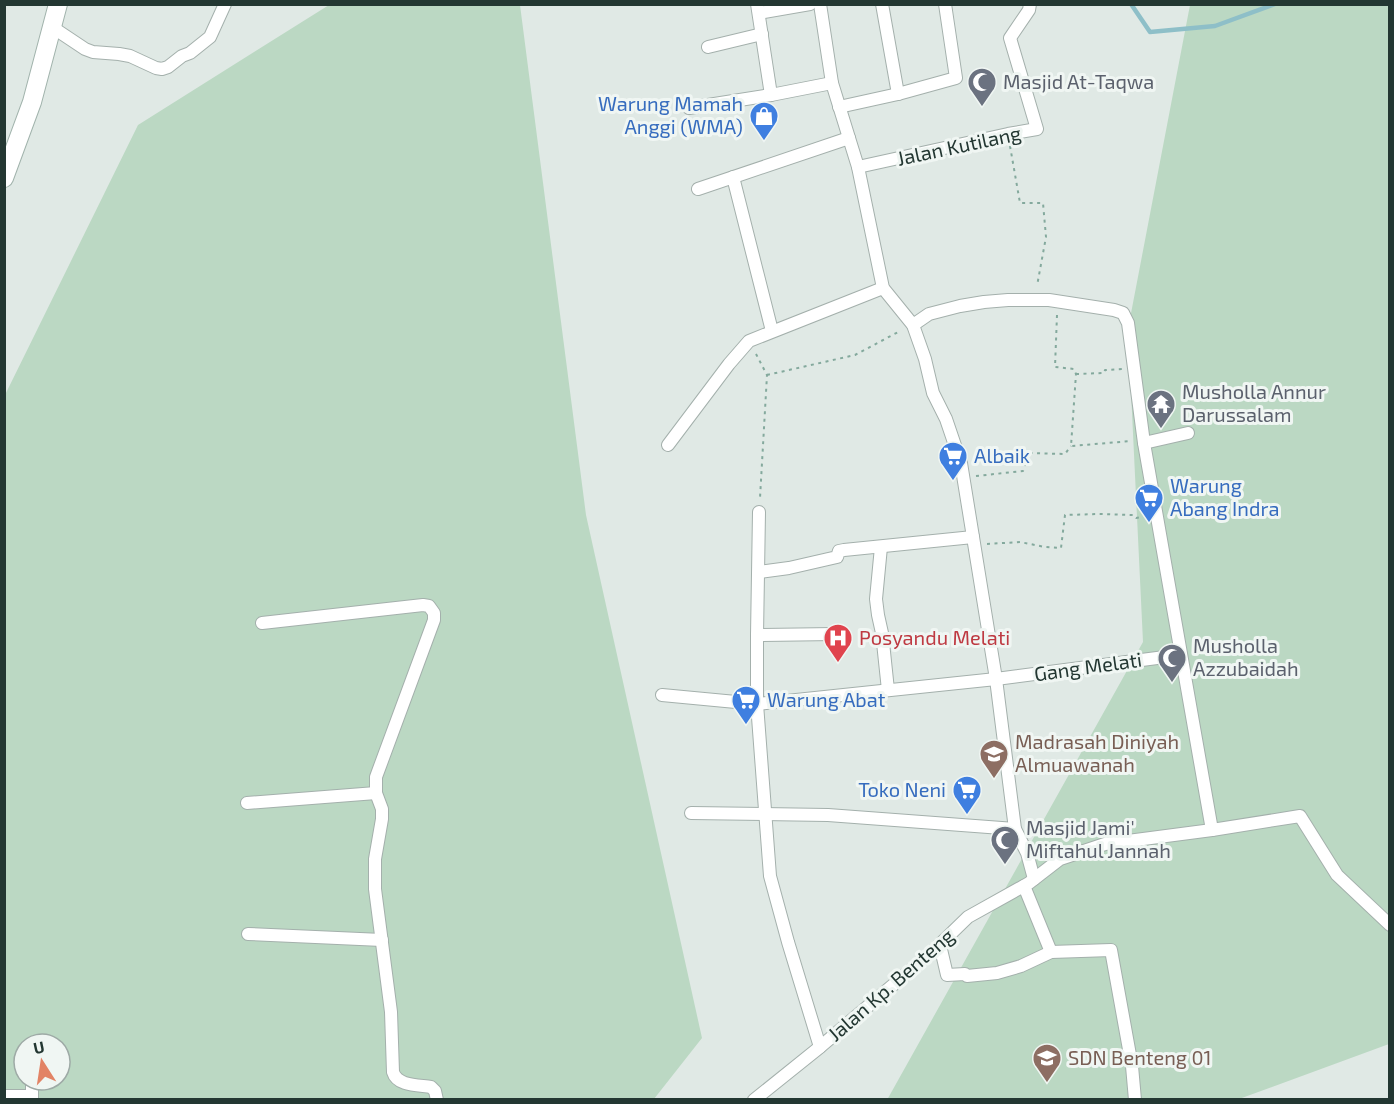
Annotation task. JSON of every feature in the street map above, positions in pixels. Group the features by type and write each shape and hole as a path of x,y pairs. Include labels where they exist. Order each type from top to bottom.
{"main road":[{"path":"4,178 32,102 58,4"}],"street":[{"path":"52,27 85,49 130,56 162,69 190,53 210,37 225,4"},
{"path":"771,95 758,9 810,4"},
{"path":"820,4 832,83 858,167 883,288 913,325 925,359 933,393 956,444 964,477 996,679 1014,829 1027,853 1029,883 1051,952"},
{"path":"882,4 897,94"},
{"path":"839,107 956,78 945,4"},
{"name":"Jalan Kutilang","path":"858,167 1037,129 1010,38 1029,10 1030,4"},
{"path":"708,47 762,34"},
{"path":"690,108 832,83"},
{"path":"698,189 849,138"},
{"path":"733,177 772,331"},
{"path":"668,446 749,341 883,288"},
{"path":"913,325 929,314 960,306 1035,299 1123,313 1128,323 1156,516 1212,830"},
{"path":"1144,442 1188,433"},
{"path":"759,512 758,704 770,876 774,897 820,1047"},
{"path":"759,572 837,557 839,551 844,550 974,541"},
{"path":"881,547 876,599 888,690"},
{"path":"262,623 423,606 429,606 434,613 434,620 376,777 376,793 382,809 382,819 374,872 391,1012 393,1072 399,1082 431,1087 435,1090 437,1100"},
{"path":"757,635 836,634"},
{"name":"Gang Melati","path":"662,695 758,704 996,679 1180,655"},
{"path":"248,803 376,793"},
{"path":"691,813 828,815 1014,829"},
{"name":"Jalan Kp. Benteng","path":"754,1100 940,945 968,917 1029,883 1060,859 1105,844 1300,816 1336,875 1389,925"},
{"path":"248,934 382,940"},
{"path":"940,945 947,975 965,974 967,976 997,973 1021,966 1051,952 1111,950 1132,1066 1135,1100"},
{"path":"4,1096 32,1098"}],"path":[{"path":"1008,134 1020,203 1043,203 1046,237 1035,299"},
{"path":"964,477 1023,471 1028,453 1065,454 1071,446 1076,374 1074,369 1055,367 1058,301"},
{"path":"767,375 855,355 913,325"},
{"path":"749,341 767,375 759,512"},
{"path":"1076,374 1104,373 1105,370 1134,368"},
{"path":"1071,446 1144,442"},
{"path":"974,541 1020,542 1061,548 1065,515 1133,515 1136,518 1156,516"}],"green space":[{"path":"329,5 520,5 586,515 702,1038 654,1099 5,1099 4,397 138,125"},
{"path":"1190,5 1389,5 1389,1044 1239,1099 887,1100 1143,642 1128,329"}],"waterway":[{"path":"1131,4 1150,32 1215,26 1275,4"}],"place":[{"name":"Masjid At-Taqwa","path":"982,108"},
{"name":"Warung Mamah Anggi (WMA)","path":"764,142"},
{"name":"Musholla Annur Darussalam","path":"1161,430"},
{"name":"Albaik","path":"953,482"},
{"name":"Warung Abang Indra","path":"1149,524"},
{"name":"Posyandu Melati","path":"838,664"},
{"name":"Musholla Azzubaidah","path":"1172,684"},
{"name":"Warung Abat","path":"746,726"},
{"name":"Madrasah Diniyah Almuawanah","path":"994,780"},
{"name":"Toko Neni","path":"967,816"},
{"name":"Masjid Jami' Miftahul Jannah","path":"1005,866"},
{"name":"SDN Benteng 01","path":"1047,1084"}]}
